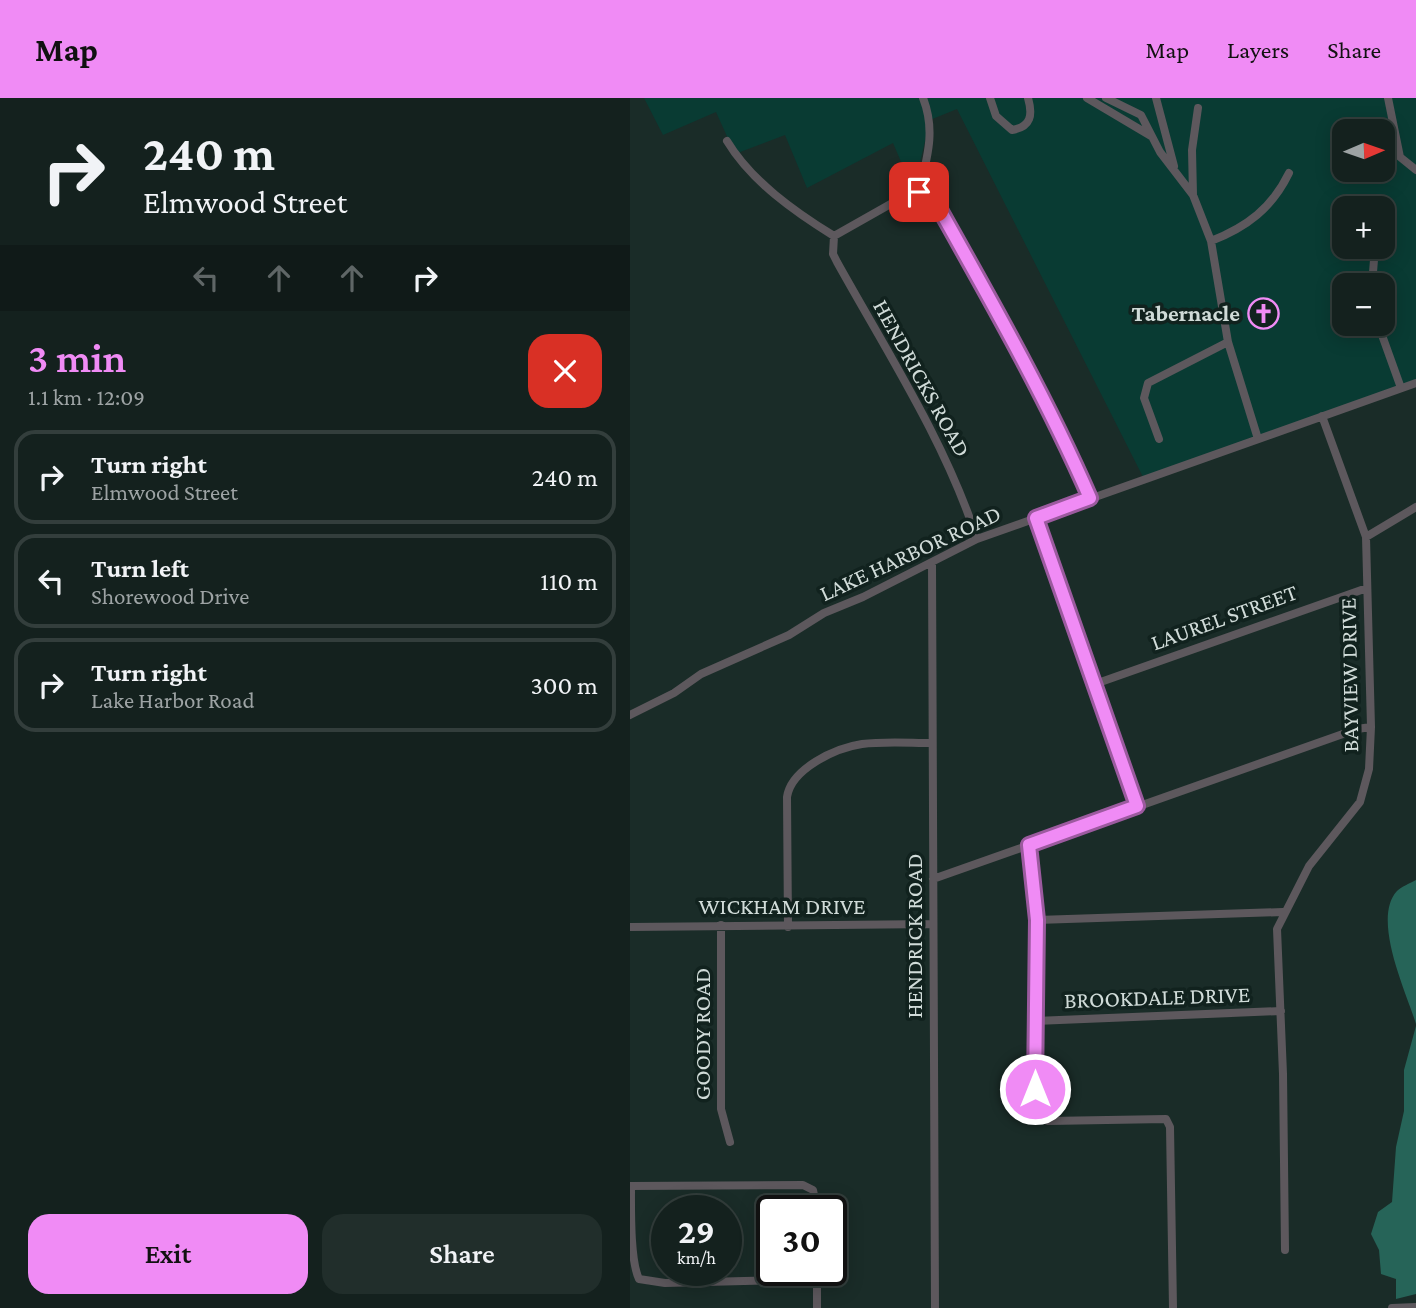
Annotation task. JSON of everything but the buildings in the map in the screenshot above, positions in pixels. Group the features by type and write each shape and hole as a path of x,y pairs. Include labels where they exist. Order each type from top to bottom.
{"street":[{"path":"919,192 932,135 930,115 923,98"},
{"path":"990,98 996,116 1012,130 1023,128 1029,121 1031,110 1028,98"},
{"path":"1087,98 1153,138"},
{"path":"1106,98 1141,115 1160,152 1193,195 1211,241 1228,342 1258,439"},
{"path":"1156,98 1176,170"},
{"path":"1388,98 1400,157 1416,170"},
{"path":"1193,195 1192,150 1198,108"},
{"path":"727,142 734,154 796,213 834,236 910,193 919,192 935,201 1035,379 1090,498"},
{"path":"1211,241 1243,227 1265,209 1289,173"},
{"name":"HENDRICKS ROAD","path":"834,236 833,254 932,433 959,487 977,539"},
{"path":"1382,336 1401,388"},
{"path":"1160,439 1144,398 1148,383 1228,342"},
{"name":"LAKE HARBOR ROAD","path":"630,715 674,693 701,674 789,635 824,613 863,597 977,539 1416,383"},
{"name":"BAYVIEW DRIVE","path":"1285,1250 1282,1011 1276,949 1277,929 1283,912 1310,866 1360,802 1369,769 1371,727 1366,537 1322,416"},
{"path":"1366,537 1416,507"},
{"path":"1036,518 1137,806"},
{"name":"HENDRICK ROAD","path":"932,563 935,1308"},
{"name":"LAUREL STREET","path":"1095,684 1367,588"},
{"path":"933,879 1357,729 1371,727"},
{"path":"788,927 787,797 788,786 796,775 846,748 863,744 932,743"},
{"path":"1029,845 1037,920 1035,1111 1039,1118 1166,1119 1171,1127 1173,1308"},
{"path":"1037,920 1283,912"},
{"name":"WICKHAM DRIVE","path":"630,927 933,924"},
{"name":"GOODY ROAD","path":"721,925 721,1109 730,1142"},
{"name":"BROOKDALE DRIVE","path":"1035,1021 1282,1011"},
{"path":"756,1278 664,1283 639,1279 633,1271 631,1259 631,1186 736,1183 803,1185 813,1190 814,1195"},
{"path":"817,1286 817,1308"},
{"path":"1392,1308 1416,1307"}],"shaded area":[{"path":"644,98 1416,98 1416,383 1144,479 957,109 930,120 917,175 911,185 893,143 807,188 785,135 735,154 716,112 663,135"},
{"path":"1416,880 1416,1024 1393,957 1388,919 1390,904 1397,891"},
{"path":"1416,1026 1416,1294 1396,1299 1396,1279 1381,1274 1379,1250 1371,1234 1378,1212 1392,1202 1396,1147 1404,1111 1404,1070"}],"place":[{"name":"Tabernacle","path":"1263,313"}],"route":[{"path":"919,192 935,201 1028,367 1068,444 1090,498 1036,518 1137,806 1029,845 1037,920 1034,981 1035,1089"}]}
